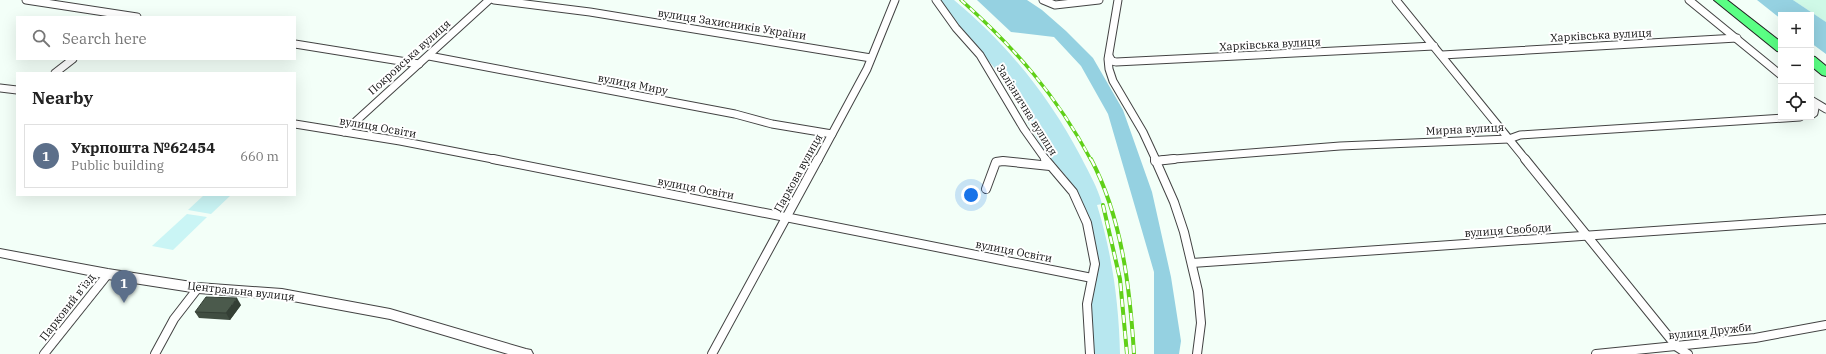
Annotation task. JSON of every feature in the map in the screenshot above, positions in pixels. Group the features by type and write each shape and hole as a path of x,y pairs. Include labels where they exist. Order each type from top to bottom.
{"highway":[{"path":"1720,0 1778,46"},
{"path":"1733,0 1778,36"},
{"path":"1814,62 1826,72"},
{"path":"1814,73 1826,82"}],"street":[{"path":"26,0 127,16"},
{"name":"Покровська вулиця","path":"344,132 489,0"},
{"name":"вулиця Захисників України","path":"494,0 590,12 871,58"},
{"name":"Паркова вулиця","path":"712,354 832,134 850,105 895,0"},
{"name":"Залізнична вулиця","path":"936,0 956,28 980,55 1024,129 1050,166 1073,192 1081,208 1095,264 1087,304 1090,354"},
{"path":"1043,0 1055,5 1099,0"},
{"path":"1118,0 1109,56 1110,68 1113,81 1143,132 1174,202 1192,263 1198,291 1201,323 1197,354"},
{"path":"1396,0 1677,347 1688,354"},
{"path":"1689,0 1778,72"},
{"name":"Харківська вулиця","path":"1442,55 1737,38"},
{"path":"296,44 419,64"},
{"name":"Харківська вулиця","path":"1109,56 1112,61 1116,62 1434,46"},
{"name":"вулиця Миру","path":"429,56 736,114 772,124 832,134"},
{"path":"56,72 72,60"},
{"path":"0,88 16,90"},
{"path":"1814,102 1826,109"},
{"name":"Мирна вулиця","path":"1155,161 1340,146 1509,139 1520,135 1778,118"},
{"name":"вулиця Освіти","path":"296,124 400,141 1092,278"},
{"path":"986,189 996,162 1003,161 1050,166"},
{"name":"вулиця Свободи","path":"1192,263 1826,219"},
{"name":"Центральна вулиця","path":"0,253 108,274 198,288 282,294 390,314 526,354"},
{"name":"Парковий в’їзд","path":"44,354 108,274"},
{"path":"155,354 163,335 177,311 198,288"},
{"name":"вулиця Дружби","path":"1596,354 1755,338 1826,325"}],"green space":[{"path":"1793,0 1826,0 1826,22 1814,14 1814,12 1811,12"}],"shaded area":[{"path":"935,0 954,0 974,17 1009,53 1041,92 1069,135 1081,157 1096,186 1102,204 1097,205 1107,242 1114,279 1120,354 1094,354 1090,306 1094,274 1081,208 1066,176 1045,152 1000,74"},
{"path":"977,0 1027,0 1042,10 1093,58 1123,110 1152,192 1171,277 1181,341 1179,354 1154,354 1154,272 1108,114 1081,66 1054,37 1011,32"},
{"path":"1757,0 1793,0 1811,12 1778,12 1778,17"},
{"path":"1814,14 1826,22 1826,54 1814,45"},
{"path":"203,196 230,196 211,214 188,210"},
{"path":"187,214 207,217 173,250 152,246"}],"building":[{"path":"206,297 237,298 226,313 195,312"}],"railway":[{"path":"961,0 999,36 1034,74 1064,115 1091,160"},
{"path":"1091,159 1102,182 1110,205 1123,254 1130,304 1134,354"},
{"path":"1103,205 1120,279 1127,354"}],"place":[{"name":"Укрпошта №62454","path":"124,303"}]}
